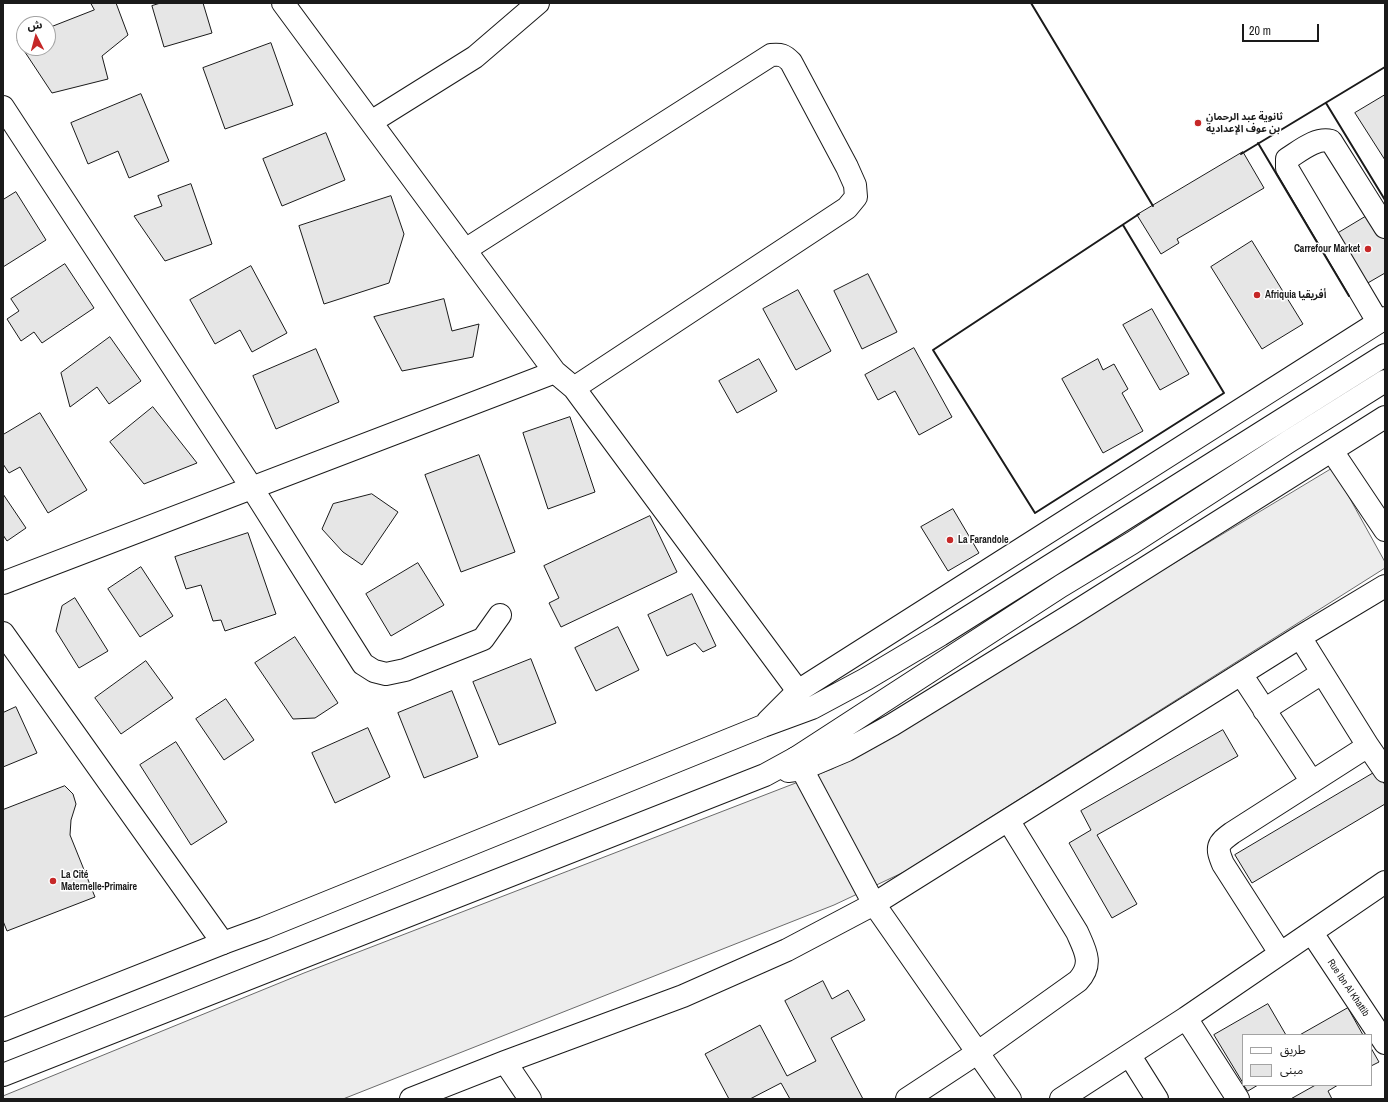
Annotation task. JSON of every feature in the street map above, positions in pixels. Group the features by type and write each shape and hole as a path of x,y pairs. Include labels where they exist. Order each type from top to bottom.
{"street":[{"path":"283,3 555,372 574,388 798,691"},
{"path":"371,122 475,57 538,3"},
{"path":"465,250 772,55 780,54 785,56 791,62 856,185 856,197 848,208 574,388"},
{"path":"3,107 252,488 363,664 374,671 386,674 405,670 483,639 500,615"},
{"path":"763,726 798,691 1381,320 1287,168 1287,159 1319,140 1331,141 1385,227"},
{"path":"3,1030 279,922 763,726 812,708 866,679 940,635 1385,355"},
{"path":"3,583 555,372"},
{"path":"799,763 1061,586 1132,543 1385,381"},
{"path":"3,1075 765,775 799,763 847,750 892,725 1069,616 1385,417"},
{"path":"1332,451 1385,530"},
{"path":"411,1099 505,1062 683,996 787,950 874,904 1300,637 1385,586"},
{"path":"3,633 223,943"},
{"path":"1300,637 1385,771"},
{"path":"1264,710 1322,673"},
{"path":"1241,674 1312,782"},
{"path":"1280,954 1223,864 1218,853 1218,847 1222,841 1232,833 1368,746"},
{"path":"799,763 874,904 1010,1099"},
{"path":"907,1099 977,1053 1078,981 1085,974 1087,962 1085,951 1077,932 1008,820"},
{"path":"1061,1099 1130,1056 1385,882"},
{"name":"Rue Ibn Al Khattib","path":"1312,932 1382,1031"},
{"path":"1186,1018 1238,1099"},
{"path":"1130,1056 1157,1099"},
{"path":"505,1062 530,1099"}],"shaded area":[{"path":"1333,468 1385,562 1385,568 904,872 834,905 343,1099 3,1099 3,1096 304,973 832,769"}],"building":[{"path":"91,3 116,3 128,35 102,56 108,79 52,93 28,56 56,56 56,25 94,10"},
{"path":"161,3 203,3 212,33 164,47 152,6"},
{"path":"271,43 293,105 225,129 203,68"},
{"path":"141,94 169,161 129,178 118,151 88,164 71,123"},
{"path":"1385,95 1385,160 1355,113"},
{"path":"326,133 345,180 282,206 263,159"},
{"path":"1243,152 1264,188 1177,239 1179,243 1161,254 1137,215"},
{"path":"191,184 212,244 165,261 134,216 162,206 158,196"},
{"path":"16,192 46,240 3,267 3,200"},
{"path":"391,196 404,234 389,283 324,304 299,226"},
{"path":"1370,214 1385,239 1385,273 1366,284 1335,235"},
{"path":"1252,241 1303,324 1262,349 1211,267"},
{"path":"65,264 94,308 42,343 34,332 21,341 7,319 19,311 11,299"},
{"path":"251,266 287,333 252,352 240,330 215,344 190,300"},
{"path":"868,274 897,332 862,349 834,291"},
{"path":"798,290 831,351 796,370 763,309"},
{"path":"444,299 452,331 479,324 473,357 402,371 374,317"},
{"path":"1152,309 1189,374 1160,390 1123,325"},
{"path":"110,337 141,381 109,404 97,387 70,407 61,373"},
{"path":"914,348 952,417 919,435 895,391 878,400 865,375"},
{"path":"316,349 339,402 276,429 253,376"},
{"path":"759,359 777,391 737,413 719,381"},
{"path":"1098,359 1103,370 1114,364 1128,389 1122,393 1143,431 1103,453 1062,379"},
{"path":"153,407 197,463 144,484 110,442"},
{"path":"40,413 87,490 48,513 20,467 9,473 3,464 3,435"},
{"path":"570,417 595,492 548,509 523,433"},
{"path":"479,455 515,552 461,572 425,475"},
{"path":"3,494 26,528 7,541 3,535"},
{"path":"372,494 398,512 362,565 343,552 322,529 333,504"},
{"name":"La Farandole","path":"953,509 979,553 948,571 921,527"},
{"path":"650,516 677,572 561,627 549,603 559,598 544,566"},
{"path":"248,533 276,614 225,631 221,620 213,621 201,585 186,589 175,557"},
{"path":"418,563 444,605 391,636 366,594"},
{"path":"141,567 173,616 140,637 108,589"},
{"path":"692,594 716,646 703,652 695,643 667,656 648,615"},
{"path":"75,598 108,651 79,668 56,631 62,606"},
{"path":"618,627 639,670 596,691 575,648"},
{"path":"295,637 338,703 315,718 293,719 255,663"},
{"path":"531,659 556,723 499,745 473,682"},
{"path":"146,661 173,698 121,734 95,698"},
{"path":"452,691 478,757 424,778 398,713"},
{"path":"226,699 254,740 224,760 196,719"},
{"path":"16,707 37,753 3,767 3,713"},
{"path":"368,728 390,777 335,803 312,753"},
{"path":"1223,730 1238,756 1097,835 1137,904 1112,918 1069,843 1091,830 1081,811"},
{"path":"176,742 227,822 191,845 140,765"},
{"path":"1377,771 1385,785 1385,804 1252,883 1235,855"},
{"path":"65,786 73,794 76,804 71,820 70,835 95,897 7,931 3,921 3,810"},
{"path":"823,981 832,999 848,990 865,1020 831,1038 863,1099 790,1099 781,1083 750,1099 729,1099 705,1054 760,1025 787,1076 816,1061 785,1001"},
{"path":"1268,1004 1285,1034 1242,1034 1242,1081 1214,1035"},
{"path":"1348,1008 1362,1034 1302,1034"},
{"path":"1372,1050 1379,1062 1372,1066"},
{"path":"1245,1086 1256,1086 1248,1091"},
{"path":"1314,1086 1336,1086 1328,1091 1332,1099 1291,1099"}],"wall":[{"path":"1031,3 1153,206"},
{"path":"1241,154 1385,67"},
{"path":"1326,103 1385,200"},
{"path":"1258,143 1349,296"},
{"path":"1123,225 1224,393 1035,513 933,350 1139,214"}],"place":[{"name":"ثانوية عبد الرحمان بن عوف الإعدادية","path":"1198,123"},
{"name":"Carrefour Market","path":"1368,249"},
{"name":"Afriquia أفريقيا","path":"1257,295"},
{"name":"La Farandole","path":"950,540"},
{"name":"La Cité Maternelle-Primaire","path":"53,881"}]}
